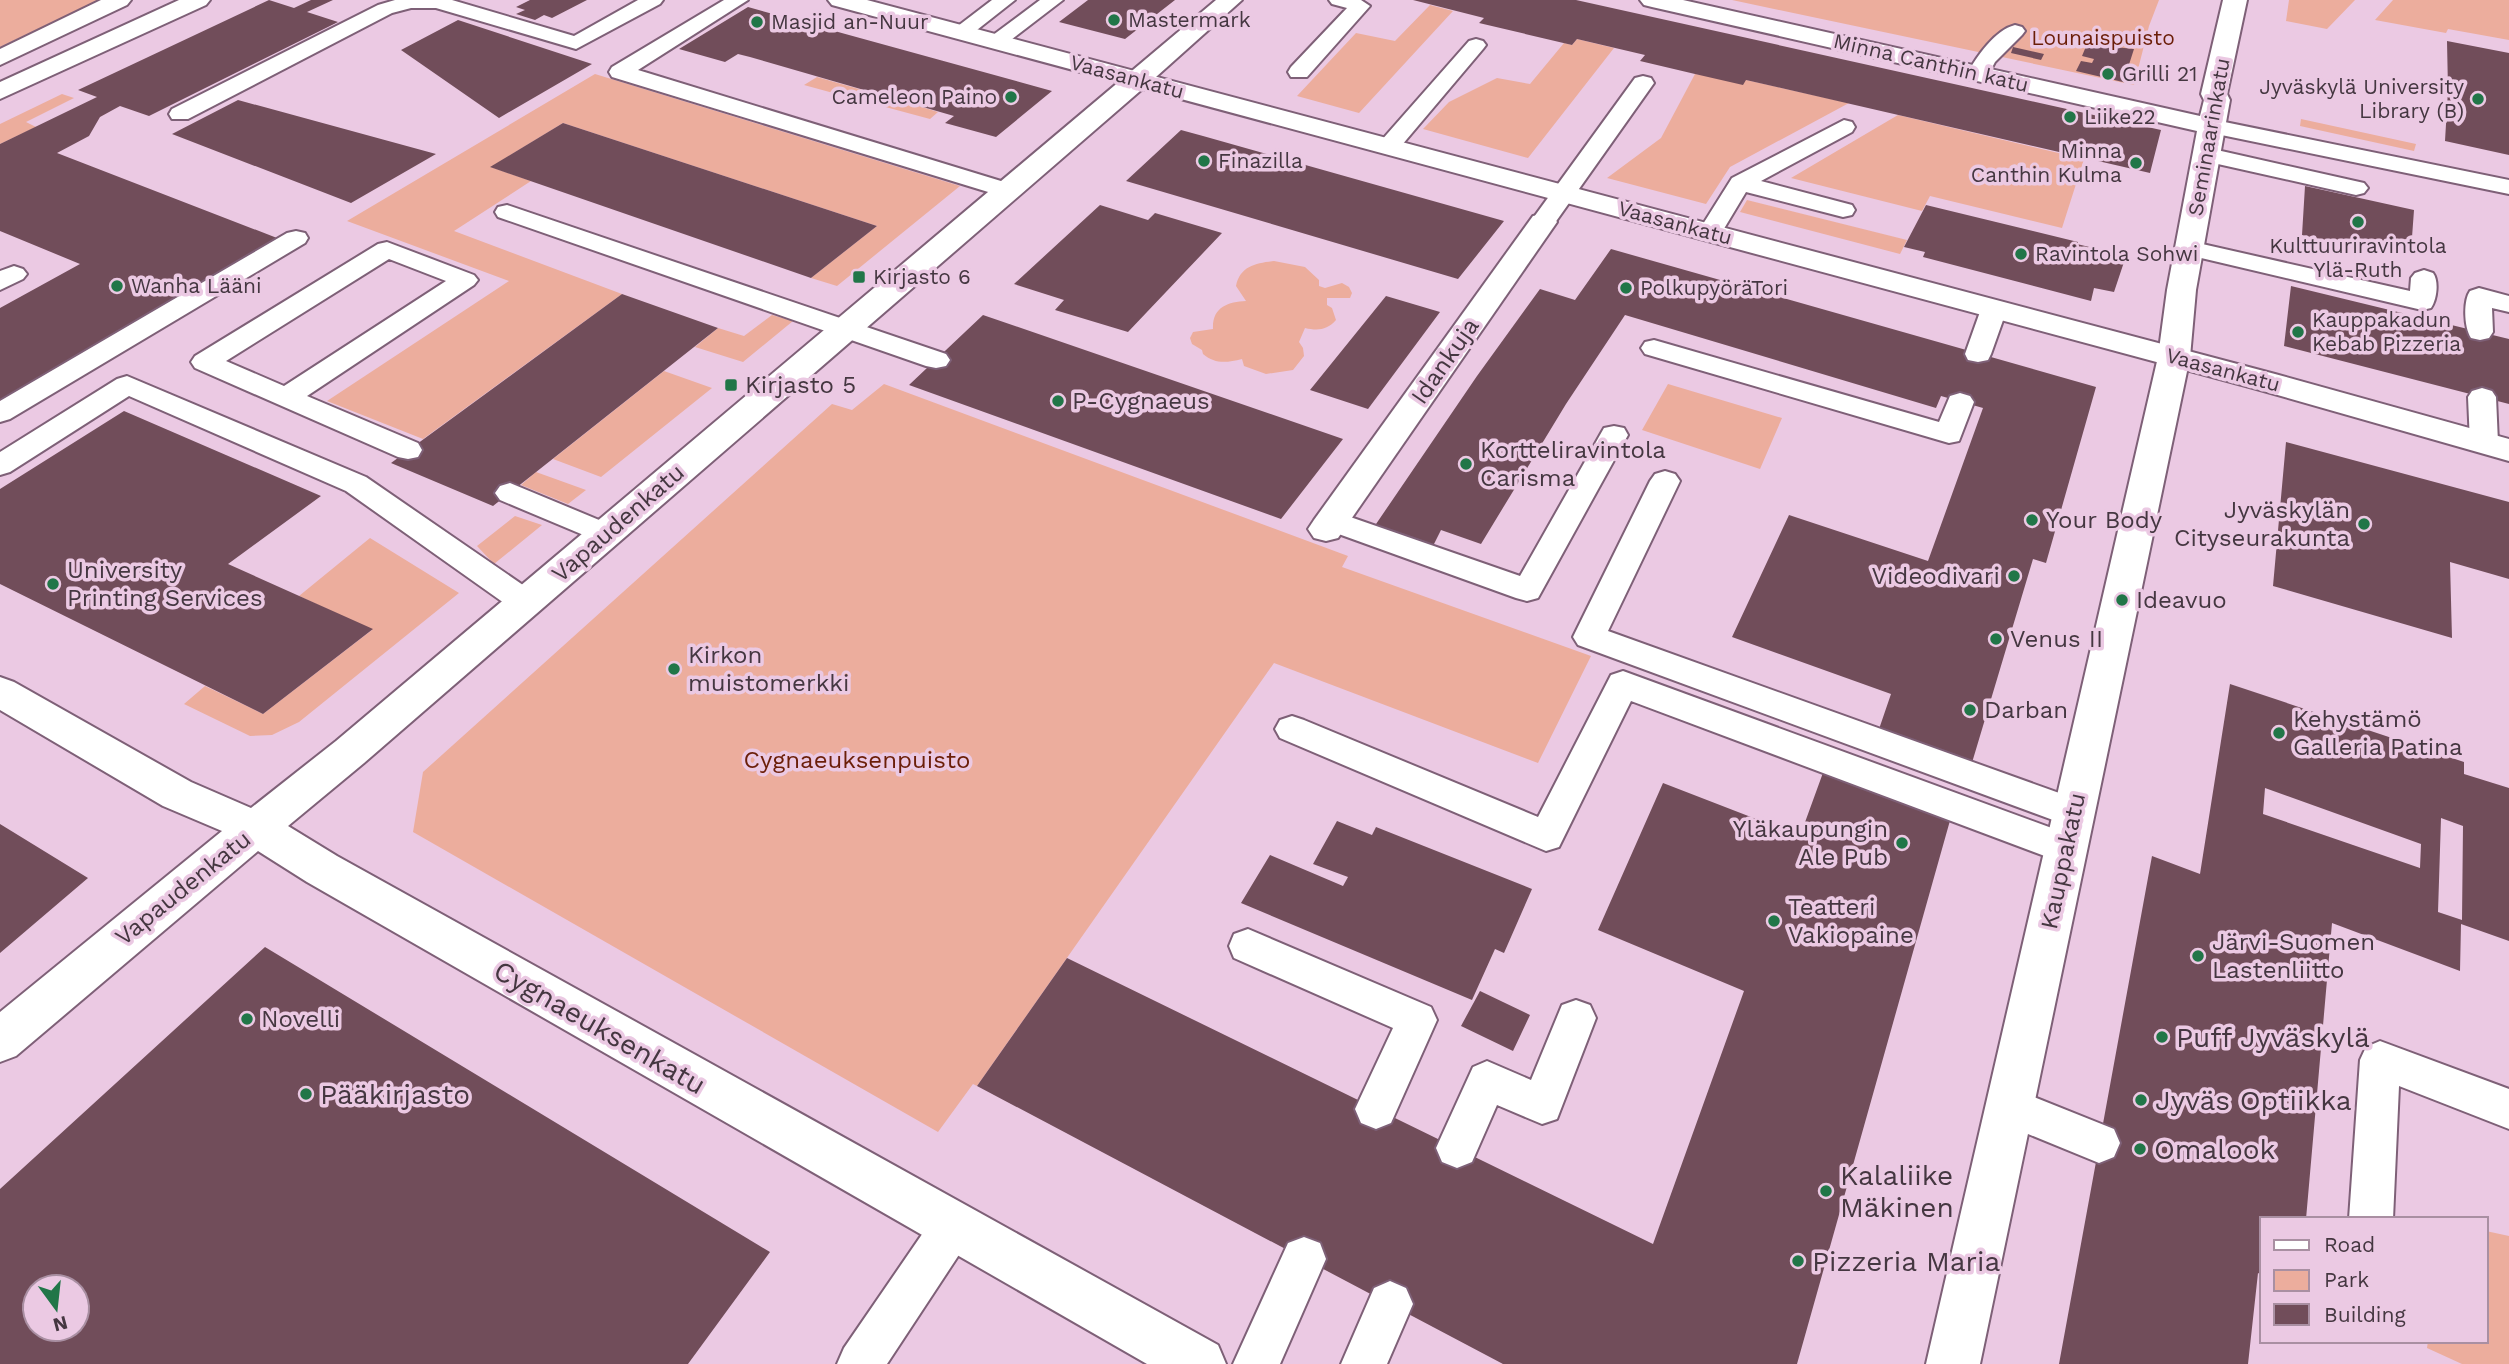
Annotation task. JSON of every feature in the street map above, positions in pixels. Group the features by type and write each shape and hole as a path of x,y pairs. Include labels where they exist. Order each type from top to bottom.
{"street":[{"path":"0,58 119,0"},
{"path":"0,91 198,0"},
{"name":"Vaasankatu","path":"840,0 2174,357 2496,447"},
{"name":"Vapaudenkatu","path":"0,1041 350,752 1230,0"},
{"name":"Minna Canthin katu","path":"1652,0 2210,125"},
{"name":"Seminaarinkatu","path":"2174,357 2177,309 2208,155 2210,125 2217,100 2214,94 2235,0"},
{"name":"Idankuja","path":"1330,525 1543,222"},
{"name":"Kauppakatu","path":"1953,1364 2174,357"},
{"name":"Cygnaeuksenkatu","path":"0,692 177,794 256,828 334,876 1199,1364"}],"lane":[{"path":"180,114 385,9 410,2 437,2 576,43 653,0"},
{"path":"738,0 620,72 1006,190"},
{"path":"961,33 1005,0"},
{"path":"996,42 1053,0"},
{"path":"1299,72 1360,6 1339,0"},
{"path":"1978,74 1986,59 2015,31"},
{"path":"1388,147 1476,45"},
{"name":"Idankuja","path":"1543,222 1643,83"},
{"path":"2210,125 2509,187"},
{"path":"1710,232 1740,183 1844,127"},
{"path":"2208,155 2356,188"},
{"path":"1740,183 1843,210"},
{"path":"507,212 936,360"},
{"path":"0,414 296,238"},
{"path":"2189,248 2422,302 2424,278"},
{"path":"286,397 465,280 387,249 205,362 408,450"},
{"path":"2480,332 2479,296 2509,304"},
{"path":"1978,354 1994,309"},
{"path":"1654,348 1949,434 1960,402"},
{"path":"0,465 127,385 356,484 525,602"},
{"path":"2482,397 2496,447"},
{"path":"1330,525 1527,590 1614,435"},
{"path":"1665,481 1589,637 2070,831"},
{"path":"510,493 605,534"},
{"path":"1292,729 1546,836 1623,684 2070,831"},
{"path":"1248,946 1417,1020 1376,1109"},
{"path":"1457,1148 1487,1080 1542,1105 1576,1018"},
{"path":"2371,1217 2380,1060 2509,1109"},
{"path":"2010,1106 2099,1143"},
{"path":"860,1364 953,1226"},
{"path":"1256,1364 1304,1259"},
{"path":"1364,1364 1390,1304"}],"green space":[{"path":"0,0 99,0 0,47"},
{"name":"Lounaispuisto","path":"1732,0 2159,0 2149,26 2134,85"},
{"path":"2289,0 2355,0 2327,29 2286,21"},
{"path":"2393,0 2509,0 2509,40 2448,29 2446,33 2375,20"},
{"path":"1430,5 1453,11 1359,113 1297,96 1356,33 1395,41"},
{"path":"1577,39 1614,48 1528,158 1423,129 1449,102 1497,78 1530,84 1564,43 1572,45"},
{"path":"595,74 960,186 837,286 811,278 877,226 563,123 491,167 531,181 454,231 622,294 423,439 327,401 509,281 347,221"},
{"path":"1695,74 1746,80 1849,103 1730,167 1706,204 1607,178 1661,138"},
{"path":"817,77 866,91 855,99 804,85"},
{"path":"62,94 74,98 26,122 36,127 0,144 0,124"},
{"path":"889,97 938,112 930,119 878,105"},
{"path":"1898,115 2084,159 2062,228 1930,196 1922,211 1791,178"},
{"path":"2301,119 2416,144 2414,151 2300,126"},
{"path":"1747,200 1907,240 1900,254 1740,212"},
{"path":"1274,261 1305,267 1319,280 1319,286 1325,288 1342,283 1349,287 1352,293 1350,298 1327,298 1327,305 1332,308 1336,320 1322,329 1305,328 1299,342 1304,356 1293,370 1266,374 1244,366 1242,359 1221,362 1207,357 1192,344 1190,338 1193,332 1213,329 1215,315 1222,307 1246,301 1236,286 1245,270"},
{"path":"772,315 793,321 743,362 695,347 718,328 744,336"},
{"path":"664,371 712,388 601,477 553,459"},
{"name":"Cygnaeuksenpuisto","path":"884,384 1348,556 1342,567 1591,656 1538,763 1274,663 977,1086 973,1084 938,1132 413,832 423,772 832,404 852,410"},
{"path":"1668,384 1782,418 1760,469 1642,430"},
{"path":"536,472 586,490 568,504 521,485"},
{"path":"515,516 542,525 494,564 477,546"},
{"path":"370,538 459,593 299,722 272,735 250,736 184,704 205,686 263,714 372,630 299,596"},
{"path":"2488,1231 2509,1236 2509,1364 2462,1364 2427,1348 2428,1343 2488,1343"}],"building":[{"name":"Wanha Lääni","path":"269,0 294,8 311,0 333,0 307,12 338,22 149,116 120,106 100,117 89,136 57,153 277,238 0,400 0,308 80,264 0,231 0,144 97,97 78,90"},
{"path":"530,0 587,0 552,18 544,15 535,20 516,14 525,10 516,7"},
{"path":"1088,0 1175,0 1125,39 1059,22"},
{"path":"1413,0 1576,0 2161,130 2150,173 1746,80 1743,85 1695,74 1640,61 1645,55 1577,39 1572,45 1479,23 1484,18"},
{"path":"748,7 1052,91 996,137 945,123 954,116 750,57 738,54 725,62 679,49"},
{"path":"458,20 592,64 499,118 401,50"},
{"name":"Jyväskylä University Library (B)","path":"2447,41 2509,53 2509,155 2445,141"},
{"path":"2087,44 2134,49 2125,77 2127,83 2076,71 2081,61 2092,63 2094,59 2082,56"},
{"path":"2013,47 2044,54 2041,60 2011,53"},
{"path":"238,100 436,154 351,203 172,134"},
{"path":"563,123 877,226 811,278 490,167"},
{"path":"1181,130 1504,221 1458,279 1126,181"},
{"name":"Kulttuuriravintola Ylä-Ruth","path":"2305,186 2414,210 2411,251 2357,238 2356,248 2302,235"},
{"path":"1100,205 1148,220 1155,213 1222,233 1128,332 1055,310 1064,300 1014,284"},
{"name":"Ravintola Sohwi","path":"1926,205 2126,256 2114,292 2094,288 2091,301 1923,257 1925,252 1904,247"},
{"path":"1611,249 2096,387 2046,563 2033,559 1971,766 1878,732 1891,694 1732,637 1789,515 1928,561 1983,408 1941,396 1936,408 1625,315 1566,404 1481,544 1441,530 1432,548 1374,527 1540,289 1575,300"},
{"path":"2291,286 2509,339 2509,404 2284,346"},
{"path":"622,294 718,328 493,506 391,463"},
{"path":"1386,296 1440,312 1368,409 1310,390"},
{"path":"983,315 1343,439 1281,519 909,385"},
{"path":"124,411 321,496 228,564 373,629 263,714 0,584 0,489"},
{"name":"Jyväskylän Cityseurakunta","path":"2286,442 2509,502 2509,579 2450,562 2452,638 2273,586"},
{"path":"2230,684 2464,762 2464,774 2509,788 2509,941 2461,924 2460,971 2332,923 2306,1217 2260,1217 2260,1274 2258,1273 2248,1364 2059,1364 2152,856 2200,874","holes":["2265,788 2421,844 2420,868 2263,814","2441,818 2463,826 2462,920 2438,912"]},
{"path":"1824,770 1951,817 1797,1364 1503,1364 977,1086 1067,958 1653,1244 1744,991 1598,930 1663,783 1800,836"},
{"path":"1337,821 1372,835 1376,827 1532,889 1504,953 1495,949 1472,1000 1241,903 1270,855 1343,886 1348,877 1313,864"},
{"path":"0,824 88,878 0,953"},
{"name":"Pääkirjasto","path":"265,947 770,1252 688,1364 0,1364 0,1189"},
{"path":"1480,991 1530,1015 1513,1051 1461,1026"}],"place":[{"name":"Mastermark","path":"1114,20"},
{"name":"Masjid an-Nuur","path":"757,22"},
{"name":"Grilli 21","path":"2108,74"},
{"name":"Cameleon Paino","path":"1011,97"},
{"name":"Jyväskylä University Library (B)","path":"2478,99"},
{"name":"Liike22","path":"2070,117"},
{"name":"Finazilla","path":"1204,161"},
{"name":"Minna Canthin Kulma","path":"2136,163"},
{"name":"Kulttuuriravintola Ylä-Ruth","path":"2358,222"},
{"name":"Ravintola Sohwi","path":"2021,254"},
{"name":"Kirjasto 6","path":"859,277"},
{"name":"Wanha Lääni","path":"117,286"},
{"name":"PolkupyöräTori","path":"1626,288"},
{"name":"Kauppakadun Kebab Pizzeria","path":"2298,332"},
{"name":"Kirjasto 5","path":"731,385"},
{"name":"P-Cygnaeus","path":"1058,401"},
{"name":"Kortteliravintola Carisma","path":"1466,464"},
{"name":"Your Body","path":"2032,520"},
{"name":"Jyväskylän Cityseurakunta","path":"2364,524"},
{"name":"Videodivari","path":"2014,576"},
{"name":"University Printing Services","path":"53,584"},
{"name":"Ideavuo","path":"2122,600"},
{"name":"Venus II","path":"1996,639"},
{"name":"Kirkon muistomerkki","path":"674,669"},
{"name":"Darban","path":"1970,710"},
{"name":"Kehystämö Galleria Patina","path":"2279,733"},
{"name":"Yläkaupungin Ale Pub","path":"1902,843"},
{"name":"Teatteri Vakiopaine","path":"1774,921"},
{"name":"Järvi-Suomen Lastenliitto","path":"2198,956"},
{"name":"Novelli","path":"247,1019"},
{"name":"Puff Jyväskylä","path":"2162,1037"},
{"name":"Pääkirjasto","path":"306,1094"},
{"name":"Jyväs Optiikka","path":"2141,1100"},
{"name":"Omalook","path":"2140,1149"},
{"name":"Kalaliike Mäkinen","path":"1826,1191"},
{"name":"Pizzeria Maria","path":"1798,1261"}]}
